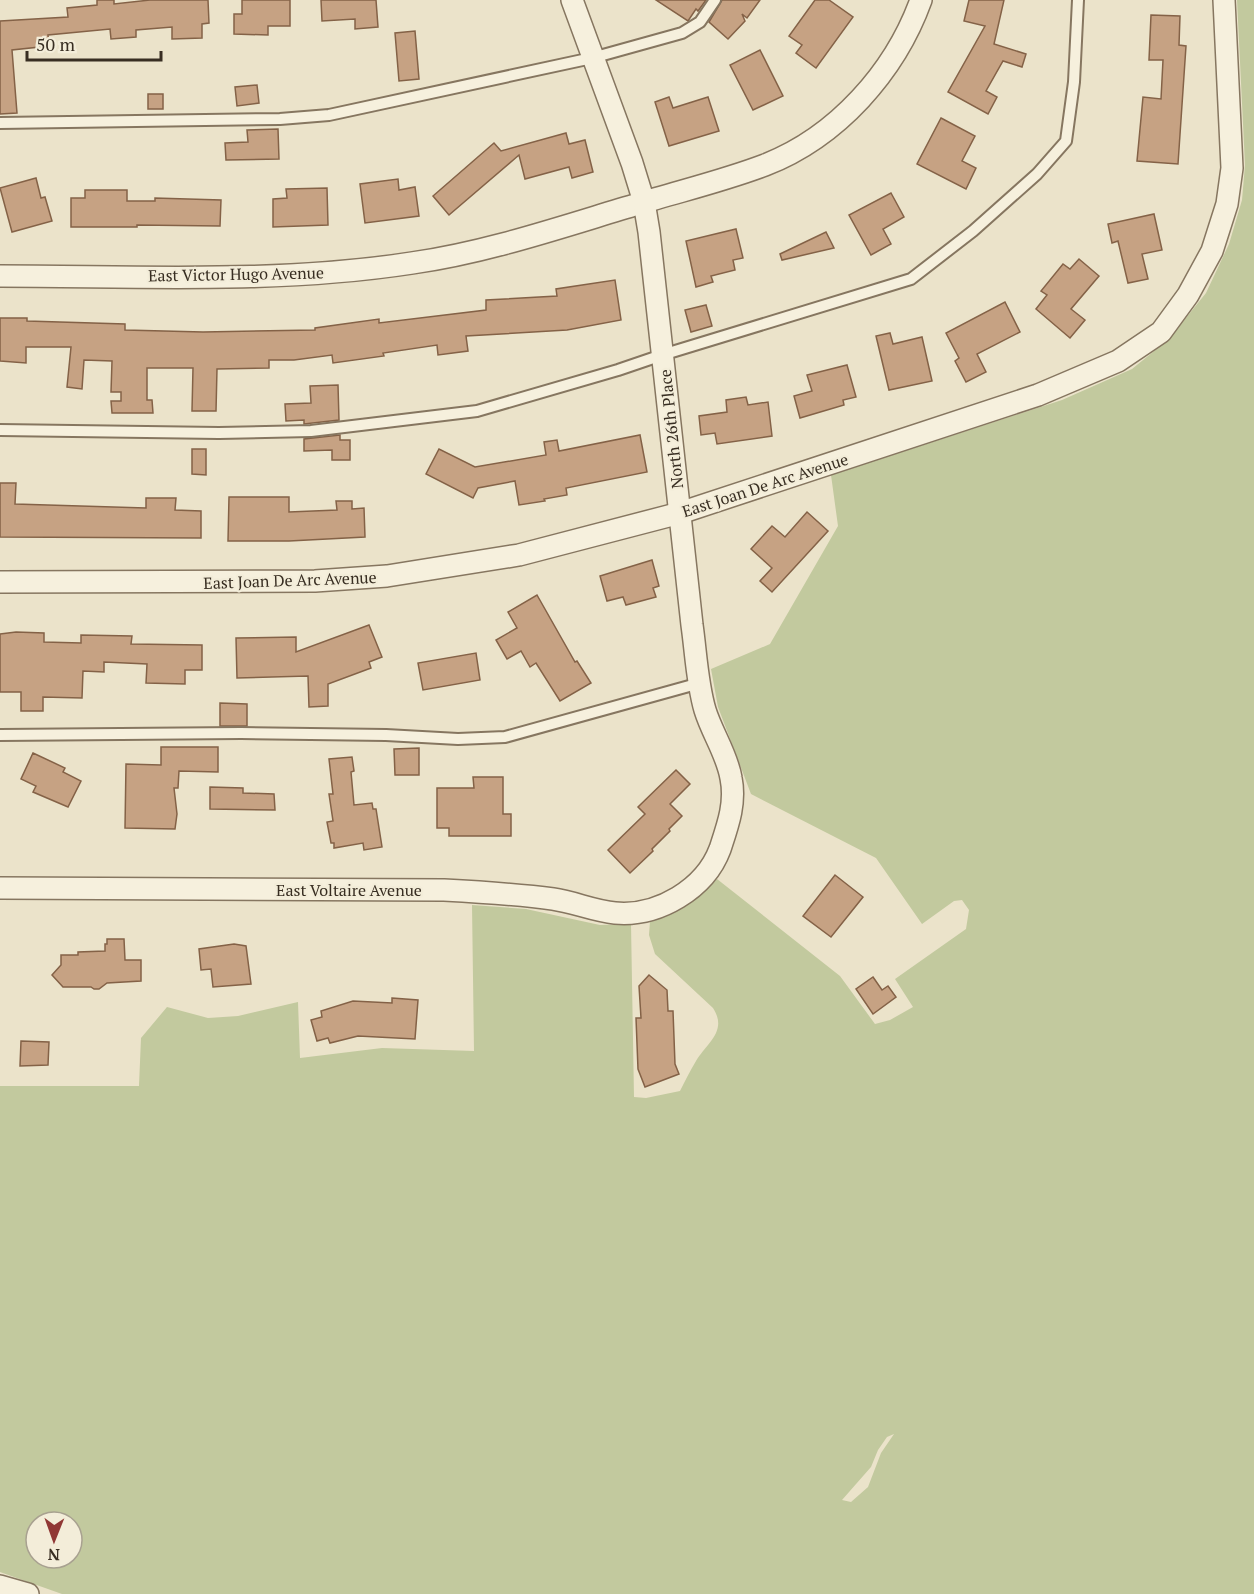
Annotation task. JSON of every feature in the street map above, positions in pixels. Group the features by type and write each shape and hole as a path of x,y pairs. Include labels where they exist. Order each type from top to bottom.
{"street":[{"name":"North 26th Place","path":"572,0 644,202 700,683 705,710 726,760 731,779 731,816 716,858 691,888"},
{"name":"East Victor Hugo Avenue","path":"0,276 256,277 307,275 413,263 536,235 720,180 766,165 795,150 827,129 847,112 886,68 903,40 921,0"},
{"name":"East Joan De Arc Avenue","path":"0,582 315,581 387,576 519,555 680,513 1038,395 1118,361 1161,332 1201,273 1212,251 1227,204 1232,157 1224,0"},
{"name":"East Voltaire Avenue","path":"0,888 500,892 555,899 615,913 640,912 663,906 691,888"},
{"path":"0,1586 28,1594"}],"lane":[{"path":"0,123 321,116 592,58 682,33 700,22 715,0"},
{"path":"0,430 219,433 311,431 477,411 618,370 911,279 973,231 1037,174 1066,141 1074,82 1078,0"},
{"path":"0,735 241,733 386,735 458,739 506,737 700,683"}],"green space":[{"path":"1237,0 1254,0 1254,1594 62,1594 0,1572 0,1086 139,1086 141,1038 167,1007 208,1018 238,1016 298,1002 300,1058 382,1048 474,1051 472,905 526,909 600,925 631,924 634,1097 646,1098 680,1091 696,1061 717,1030 717,1016 713,1008 655,954 649,935 650,921 686,904 717,879 840,976 875,1024 890,1020 913,1007 895,979 966,929 969,910 962,900 954,901 922,924 876,858 751,794 718,707 711,669 770,644 838,526 831,475 1062,400 1132,369 1169,339 1206,293 1229,244 1242,200 1245,165","holes":["894,1434 881,1453 868,1487 851,1502 842,1500 871,1467 878,1450 887,1437"]}],"building":[{"path":"97,0 114,0 114,4 150,0 208,0 209,23 202,24 202,38 172,39 172,27 136,30 136,37 111,39 110,29 48,35 49,46 12,50 17,113 0,114 0,21 68,17 67,8 97,5"},
{"path":"242,0 290,0 290,26 268,26 268,35 234,34 234,14 242,14"},
{"path":"321,0 376,0 378,27 355,29 355,19 322,21"},
{"path":"656,0 706,0 688,21"},
{"path":"722,0 760,0 747,18 742,14 745,21 728,39 709,22"},
{"path":"815,0 829,0 853,17 816,68 796,53 802,45 789,36"},
{"path":"969,0 1004,0 994,44 1026,54 1022,67 1003,61 986,91 997,97 988,114 948,92 985,26 964,21"},
{"path":"1151,15 1180,16 1179,45 1186,46 1178,164 1137,161 1143,97 1161,99 1163,60 1149,60"},
{"path":"415,31 419,79 399,81 395,33"},
{"path":"760,50 783,96 753,110 730,65"},
{"path":"257,85 259,103 237,106 235,87"},
{"path":"148,94 163,94 163,109 148,109"},
{"path":"669,97 673,108 708,97 719,131 669,146 655,102"},
{"path":"941,118 975,136 962,161 976,168 966,189 917,164"},
{"path":"278,129 279,159 226,160 225,143 248,142 247,130"},
{"path":"566,133 569,144 585,140 593,172 572,178 569,167 525,179 519,155 449,215 433,196 494,143 501,151"},
{"path":"36,178 41,198 45,197 52,221 12,232 0,188"},
{"path":"398,179 399,190 415,187 419,216 365,223 360,184"},
{"path":"327,188 328,225 273,227 273,199 287,198 286,189"},
{"path":"85,190 127,190 127,201 155,201 155,198 221,200 220,226 71,227 71,198 85,198"},
{"path":"891,193 904,217 883,229 891,244 871,255 849,215"},
{"path":"1154,214 1162,250 1142,254 1148,279 1128,283 1118,241 1112,243 1108,224"},
{"path":"736,229 743,258 733,260 735,270 711,276 713,282 696,287 686,241"},
{"path":"826,232 834,248 782,260 780,254"},
{"path":"1079,259 1099,276 1071,309 1085,320 1070,338 1036,309 1047,295 1041,291 1063,264 1070,269"},
{"path":"615,280 621,320 567,330 466,336 468,351 438,355 437,345 383,353 384,356 333,363 332,355 294,360 269,360 269,368 217,369 216,411 192,411 193,368 147,368 147,400 152,400 153,413 112,413 111,401 121,401 121,392 111,392 112,361 84,360 82,389 67,387 71,347 26,347 26,363 0,361 0,318 125,324 125,330 203,332 315,330 315,328 379,319 379,323 486,310 486,300 557,296 556,289"},
{"path":"1005,302 1020,332 977,354 986,372 966,382 955,361 959,358 946,333"},
{"path":"706,305 712,326 691,332 685,310"},
{"path":"890,333 893,344 922,337 932,381 889,390 876,336"},
{"path":"847,365 856,397 843,400 844,405 800,418 794,396 812,391 807,375"},
{"path":"338,385 339,420 304,424 304,420 286,421 285,404 311,403 310,386"},
{"path":"746,397 748,405 768,402 772,436 717,444 715,433 701,435 699,416 727,412 726,400"},
{"path":"340,435 340,440 350,440 350,460 332,460 332,450 304,451 304,439"},
{"path":"640,435 647,472 566,488 567,495 544,499 545,501 519,505 515,481 478,488 473,498 426,474 439,449 475,467 546,455 544,442 557,440 559,451"},
{"path":"192,449 206,449 206,475 192,474"},
{"path":"0,483 16,483 15,504 146,508 146,498 176,498 175,510 201,511 201,538 0,537"},
{"path":"229,497 289,497 289,512 337,510 336,501 352,501 352,509 364,508 365,537 228,541"},
{"path":"807,512 828,531 772,592 760,581 772,568 751,549 772,526 785,537"},
{"path":"652,560 659,586 653,588 656,597 626,605 623,597 607,601 600,576"},
{"path":"537,595 575,662 577,661 591,683 560,701 536,663 530,667 521,651 507,659 496,640 517,628 508,612"},
{"path":"369,625 382,657 369,662 371,668 328,684 328,706 309,707 308,676 237,678 236,638 296,637 296,652"},
{"path":"44,633 44,642 81,643 81,635 132,636 131,644 202,645 202,670 185,670 185,684 146,683 147,664 104,662 104,672 83,671 82,698 43,697 43,711 21,711 21,692 0,692 0,634"},
{"path":"476,653 480,680 423,690 418,663"},
{"path":"220,703 247,704 247,726 220,726"},
{"path":"161,747 218,747 218,772 179,771 178,788 174,788 177,814 175,829 125,828 126,764 161,765"},
{"path":"419,748 419,775 395,775 394,749"},
{"path":"33,753 65,768 63,772 81,781 68,807 33,792 36,786 21,779"},
{"path":"352,757 354,805 372,803 373,809 376,809 382,847 364,850 363,843 334,848 334,843 331,843 327,822 333,821 329,794 333,794 329,759"},
{"path":"676,770 690,784 670,804 682,816 652,849 653,851 630,873 608,850 645,814 638,807"},
{"path":"473,777 503,777 503,814 511,814 511,836 449,836 449,828 437,828 437,788 474,788"},
{"path":"210,787 243,788 243,793 274,794 275,810 210,809"},
{"path":"835,875 863,897 831,937 803,916"},
{"path":"107,939 124,939 125,960 141,960 141,981 107,983 99,989 63,987 52,975 61,965 61,955 105,951"},
{"path":"234,944 246,946 251,984 213,987 211,969 201,970 199,949"},
{"path":"649,975 667,990 668,1011 673,1011 675,1064 679,1074 645,1087 638,1069 636,1018 641,1018 639,986"},
{"path":"873,977 882,990 888,986 896,997 873,1014 856,989"},
{"path":"392,998 418,1000 415,1039 358,1036 330,1043 328,1038 317,1041 311,1020 322,1017 321,1011 353,1001 392,1003"},
{"path":"21,1041 49,1042 48,1065 20,1066"}]}
